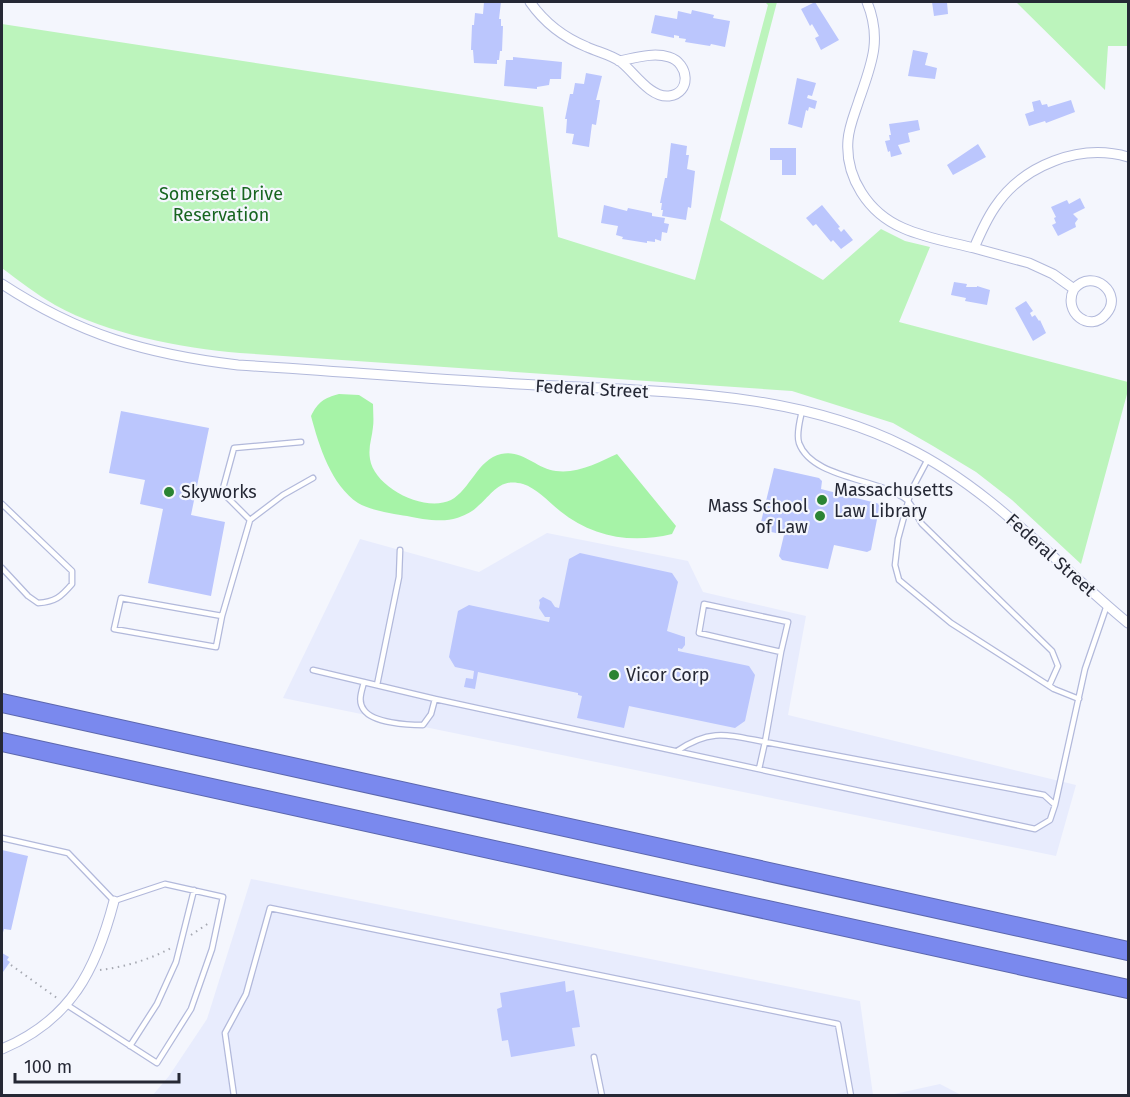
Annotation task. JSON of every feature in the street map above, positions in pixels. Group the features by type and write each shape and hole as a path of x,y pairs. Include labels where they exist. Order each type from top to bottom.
{"highway":[{"path":"2,703 1128,951"},
{"path":"2,742 1128,989"}],"street":[{"path":"530,2 543,18 564,35 619,61 660,95 673,95 685,82 681,63 669,57 653,55 619,61"},
{"path":"867,2 873,19 876,40 872,64 848,139 849,160 855,180 869,204 890,222 916,233 1029,263 1047,271 1074,289"},
{"path":"974,248 986,220 1004,195 1026,175 1059,159 1081,154 1110,153 1128,157"},
{"path":"1089,280 1105,286 1110,294 1111,303 1106,315 1099,320 1090,321 1078,317 1071,306 1070,297 1074,289 1080,283 1089,280"},
{"name":"Federal Street","path":"2,284 53,314 99,335 132,346 193,360 238,365 681,394 773,403 842,420 908,448 974,488 1003,511 1128,623"},
{"path":"2,1049 37,1030 90,971 104,939 114,901"}],"lane":[{"path":"802,409 798,441 806,454 815,463 864,481 908,501 922,524 1052,651 1058,666 1049,686"},
{"path":"250,520 222,492 234,448 301,442"},
{"path":"928,459 910,491 898,539 895,565 899,580 951,623 1049,686 1079,699"},
{"path":"222,616 121,598 114,629 216,647 222,616 250,520 283,495 313,478"},
{"path":"2,504 72,571 72,584 61,597 51,602 38,603 28,596 2,568"},
{"path":"377,685 399,578 400,550"},
{"path":"759,769 788,622 704,604 699,633 781,652"},
{"path":"313,670 435,699 1035,829 1050,820 1085,669 1107,605"},
{"path":"364,682 360,698 363,710 371,716 389,722 407,726 423,724 431,714 435,699"},
{"path":"677,751 689,743 720,734 1044,795 1054,805"},
{"path":"2,838 68,853 114,901 165,884 224,897 212,949 191,1009 157,1063 63,1002"},
{"path":"130,1046 157,1004 176,962 194,890"},
{"path":"234,1095 225,1033 246,994 270,908 838,1024 851,1095"},
{"path":"594,1057 602,1095"}],"path":[{"path":"90,971 125,966 145,959 182,942 219,917"},
{"path":"11,965 63,1002"}],"shaded area":[{"path":"339,394 359,395 373,404 370,459 381,479 402,495 428,503 451,500 464,489 486,462 501,454 516,454 556,471 572,471 588,467 617,454 676,526 672,534 657,537 613,536 572,520 533,489 515,482 497,488 473,511 451,519 419,518 363,505 340,486 333,475 322,452 311,416 322,401"},
{"path":"547,533 688,561 703,592 806,616 788,715 1076,785 1056,856 283,698 360,539 479,572"},
{"path":"251,879 860,1001 873,1095 152,1096 169,1076 207,1019"},
{"path":"940,1084 961,1095 890,1095"}],"green space":[{"name":"Somerset Drive Reservation","path":"765,2 777,2 720,220 823,280 881,229 905,241 930,247 899,322 1128,382 1128,394 1081,564 1012,500 976,472 933,446 893,423 792,391 240,353 194,347 121,332 75,315 41,296 2,268 2,24 543,107 558,237 695,280 768,5"},
{"path":"1016,2 1128,2 1128,46 1108,46 1105,90"}],"building":[{"path":"484,2 501,2 499,19 503,26 502,51 500,51 497,64 474,63 473,50 471,50 475,13 483,14"},
{"path":"815,2 839,40 821,50 815,38 819,36 812,24 810,26 801,9"},
{"path":"932,2 947,2 948,14 934,16"},
{"path":"692,10 714,15 713,18 730,21 725,47 685,42 686,39 679,38 679,36 674,35 674,38 651,33 655,15 677,19 678,11 691,14"},
{"path":"913,50 928,53 925,65 937,68 935,79 908,76"},
{"path":"513,57 562,62 561,79 550,79 549,85 537,87 537,89 504,86 506,60 513,60"},
{"path":"586,73 602,76 596,100 600,100 596,125 592,124 589,147 572,144 574,134 566,133 567,119 565,119 570,94 573,94 575,83 584,84"},
{"path":"797,78 816,83 812,96 808,95 807,98 817,101 815,109 809,107 808,111 806,110 802,128 788,124"},
{"path":"1040,100 1042,105 1047,104 1048,107 1071,100 1075,112 1046,123 1045,121 1029,126 1025,114 1034,111 1032,102"},
{"path":"918,120 920,130 908,133 910,142 898,145 902,154 891,157 885,141 890,140 889,124"},
{"path":"671,143 687,146 686,155 689,155 687,169 695,171 691,208 688,207 686,220 662,216 662,203 660,203 665,178 667,178"},
{"path":"978,144 986,157 953,175 947,165"},
{"path":"770,148 796,148 796,175 782,175 782,160 770,160"},
{"path":"1080,198 1085,208 1073,214 1078,219 1075,223 1076,227 1058,236 1052,225 1056,223 1054,218 1056,217 1051,207 1067,200 1069,204"},
{"path":"604,205 627,211 628,208 652,213 652,216 665,218 664,223 669,224 667,233 662,232 661,241 655,239 655,242 622,239 623,237 616,235 618,226 601,223"},
{"path":"822,205 840,227 838,228 841,232 844,229 853,240 841,249 833,240 831,242 816,224 813,226 806,218"},
{"path":"954,282 967,284 966,287 977,286 990,290 987,305 965,301 966,298 951,295"},
{"path":"1026,301 1033,311 1030,313 1032,317 1035,315 1040,320 1046,333 1033,341 1015,308"},
{"name":"Skyworks","path":"121,411 209,428 191,515 225,522 211,596 148,583 163,509 140,504 145,480 109,473"},
{"name":"Mass School of Law","path":"774,468 819,478 822,481 821,489 880,504 871,550 867,552 834,545 828,569 782,560 779,556 784,535 763,530 760,526"},
{"path":"580,553 672,573 678,582 667,631 685,637 685,645 682,649 678,648 678,651 749,666 755,675 745,721 735,728 629,706 624,728 577,718 582,696 578,693 478,672 475,689 464,687 466,678 473,679 474,671 455,667 449,657 458,611 469,605 549,622 550,617 545,617 539,608 539,600 543,597 559,608 569,559"},
{"path":"2,850 28,856 11,930 4,929 2,936"},
{"path":"2,953 9,957 7,960 10,962 3,972 2,970"},
{"path":"565,981 566,992 574,990 580,1027 572,1028 575,1046 511,1057 508,1040 502,1041 497,1009 502,1007 500,993"}],"place":[{"name":"Skyworks","path":"169,492"},
{"name":"Massachusetts Law Library","path":"822,500"},
{"name":"Mass School of Law","path":"820,516"},
{"name":"Vicor Corp","path":"614,675"}]}
